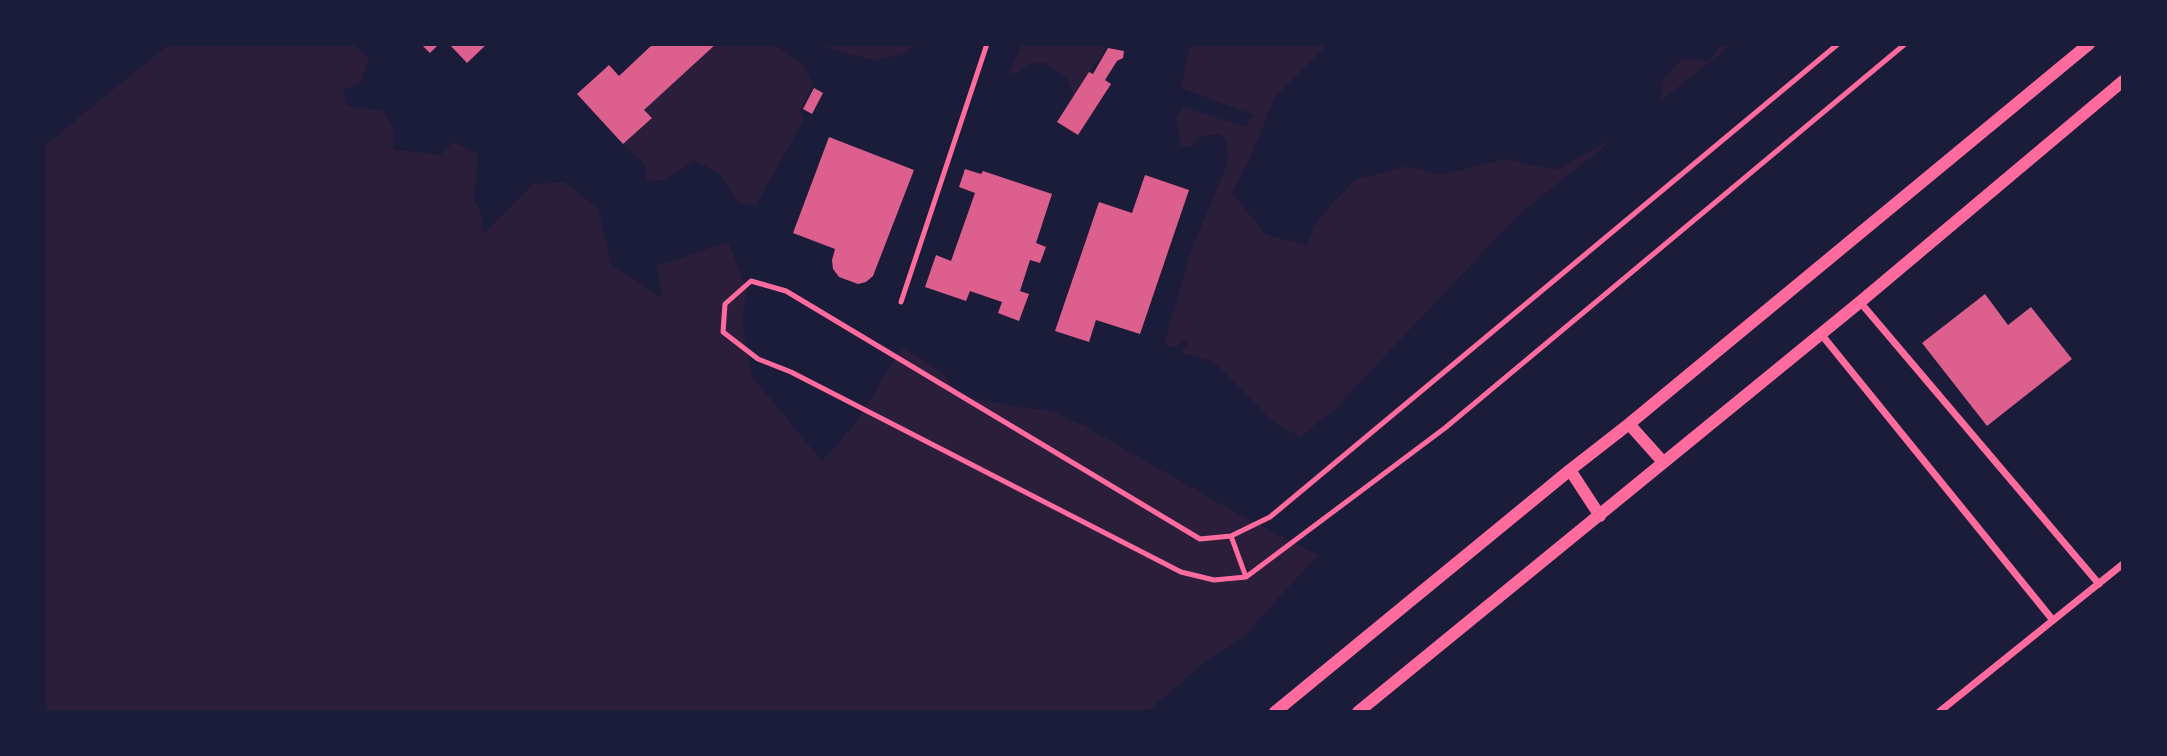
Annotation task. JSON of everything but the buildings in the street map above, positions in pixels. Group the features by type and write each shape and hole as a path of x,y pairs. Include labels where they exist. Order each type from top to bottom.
{"street":[{"path":"1275,712 2089,44"},
{"path":"1358,712 1860,302 2123,81"},
{"path":"1860,302 2099,584"},
{"path":"1821,334 2052,619"},
{"path":"1629,424 1663,462"},
{"path":"1570,470 1600,516"},
{"path":"1939,712 2123,564"}],"lane":[{"path":"901,302 987,44"},
{"path":"1838,44 1270,517 1231,536 1200,538 786,291 751,281 725,304 723,332 758,359 791,372 1181,572 1214,580 1246,577 1445,428 1905,44"},
{"path":"1231,536 1246,577"}],"shaded area":[{"path":"169,44 353,44 369,58 361,83 343,90 347,106 383,111 394,128 393,149 440,155 453,142 478,154 474,201 482,215 483,234 533,184 564,182 598,208 611,264 662,298 657,266 728,242 747,290 742,318 751,375 822,461 856,423 902,347 941,371 960,395 1053,411 1090,429 1238,514 1318,555 1245,635 1207,660 1147,712 44,712 44,146"},
{"path":"716,44 773,44 803,64 813,84 800,110 804,120 756,205 739,204 721,174 695,161 664,180 646,181 645,165 623,144 651,119 644,110"},
{"path":"817,44 917,44 903,55 872,60"},
{"path":"1022,44 1108,44 1074,95 1066,78 1044,62 1033,63 1007,77"},
{"path":"1192,44 1328,44 1275,97 1250,158 1232,193 1266,234 1306,246 1318,219 1355,180 1407,166 1441,175 1505,159 1556,170 1616,137 1519,214 1335,409 1300,437 1271,420 1220,368 1205,358 1184,354 1182,351 1190,342 1183,340 1175,348 1164,344 1191,251 1228,162 1226,140 1219,134 1201,136 1190,147 1181,146 1176,119 1183,107 1246,127 1253,115 1181,88"},
{"path":"1721,44 1733,44 1659,102 1663,80 1683,58 1709,62"}]}
